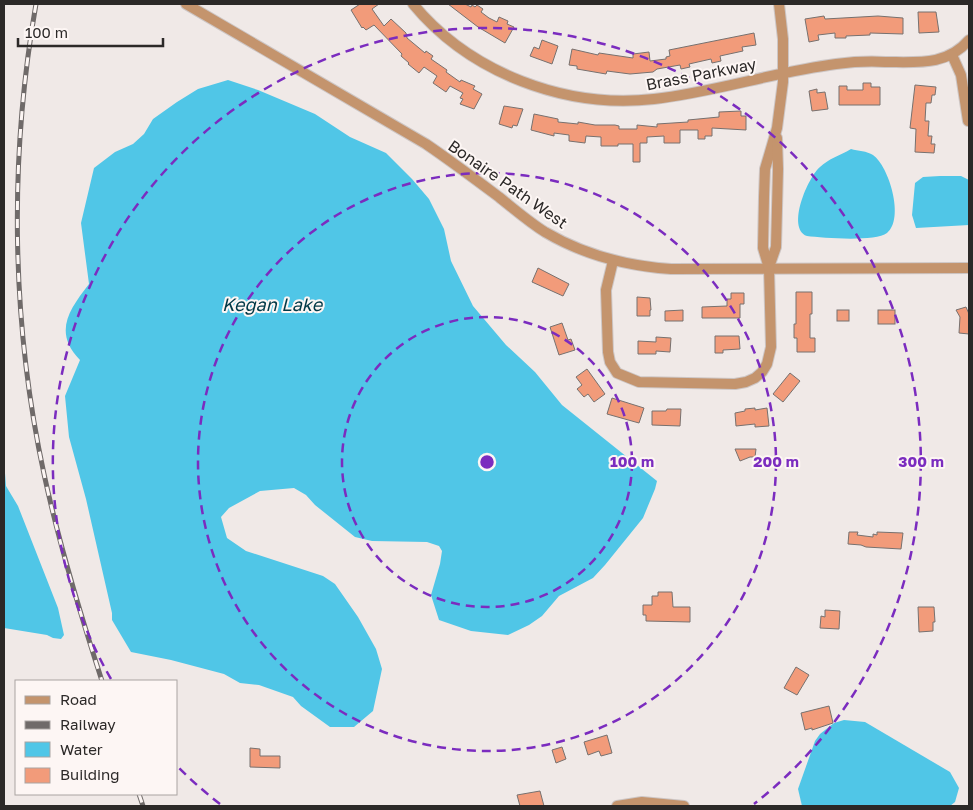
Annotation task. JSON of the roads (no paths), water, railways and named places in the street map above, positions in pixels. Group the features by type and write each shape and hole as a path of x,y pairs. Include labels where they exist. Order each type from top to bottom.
{"street":[{"name":"Bonaire Path West","path":"186,4 426,144 459,166 544,231 566,243 612,261 648,268 672,270 969,268"},
{"name":"Brass Parkway","path":"413,4 444,35 480,60 520,81 569,95 616,100 652,100 783,73 852,62 922,63 932,62 952,55"},
{"path":"612,261 606,290 608,352 610,362 617,373 639,382 736,384 755,378 767,364 771,347 769,268 776,247 777,128 783,73 783,40 779,4"},
{"path":"968,121 961,74 952,55 969,40"},
{"path":"617,806 642,802 684,806"}],"water":[{"name":"Kegan Lake","path":"228,80 258,90 315,114 350,137 386,153 429,199 444,229 451,261 473,306 506,345 535,372 562,405 657,481 643,518 593,578 559,596 542,616 529,625 508,635 471,631 439,620 431,595 440,564 442,551 439,546 427,542 372,541 355,537 315,505 306,495 294,488 260,491 229,508 221,517 227,538 246,551 323,576 335,584 358,617 376,649 382,669 373,711 354,727 330,727 301,706 293,697 259,685 240,683 224,674 131,652 112,620 86,499 69,437 65,396 80,360 67,340 66,331 70,312 89,284 81,223 94,168 115,152 133,144 144,134 153,119 177,102 198,89"},
{"path":"851,149 873,155 884,170 893,193 895,205 895,216 892,226 887,233 872,238 848,239 807,236 801,231 798,223 801,202 810,181 823,164"},
{"path":"961,176 969,180 969,225 916,228 912,215 915,183 923,177"},
{"path":"4,460 6,486 18,506 58,608 64,635 61,639 4,628"},
{"path":"844,720 865,722 950,772 959,788 955,802 950,806 802,806 798,789 815,741 820,734 834,723"}],"railway":[{"path":"36,4 27,62 18,180 20,299 25,358 33,416 56,526 102,680"},
{"path":"139,795 143,806"}]}
